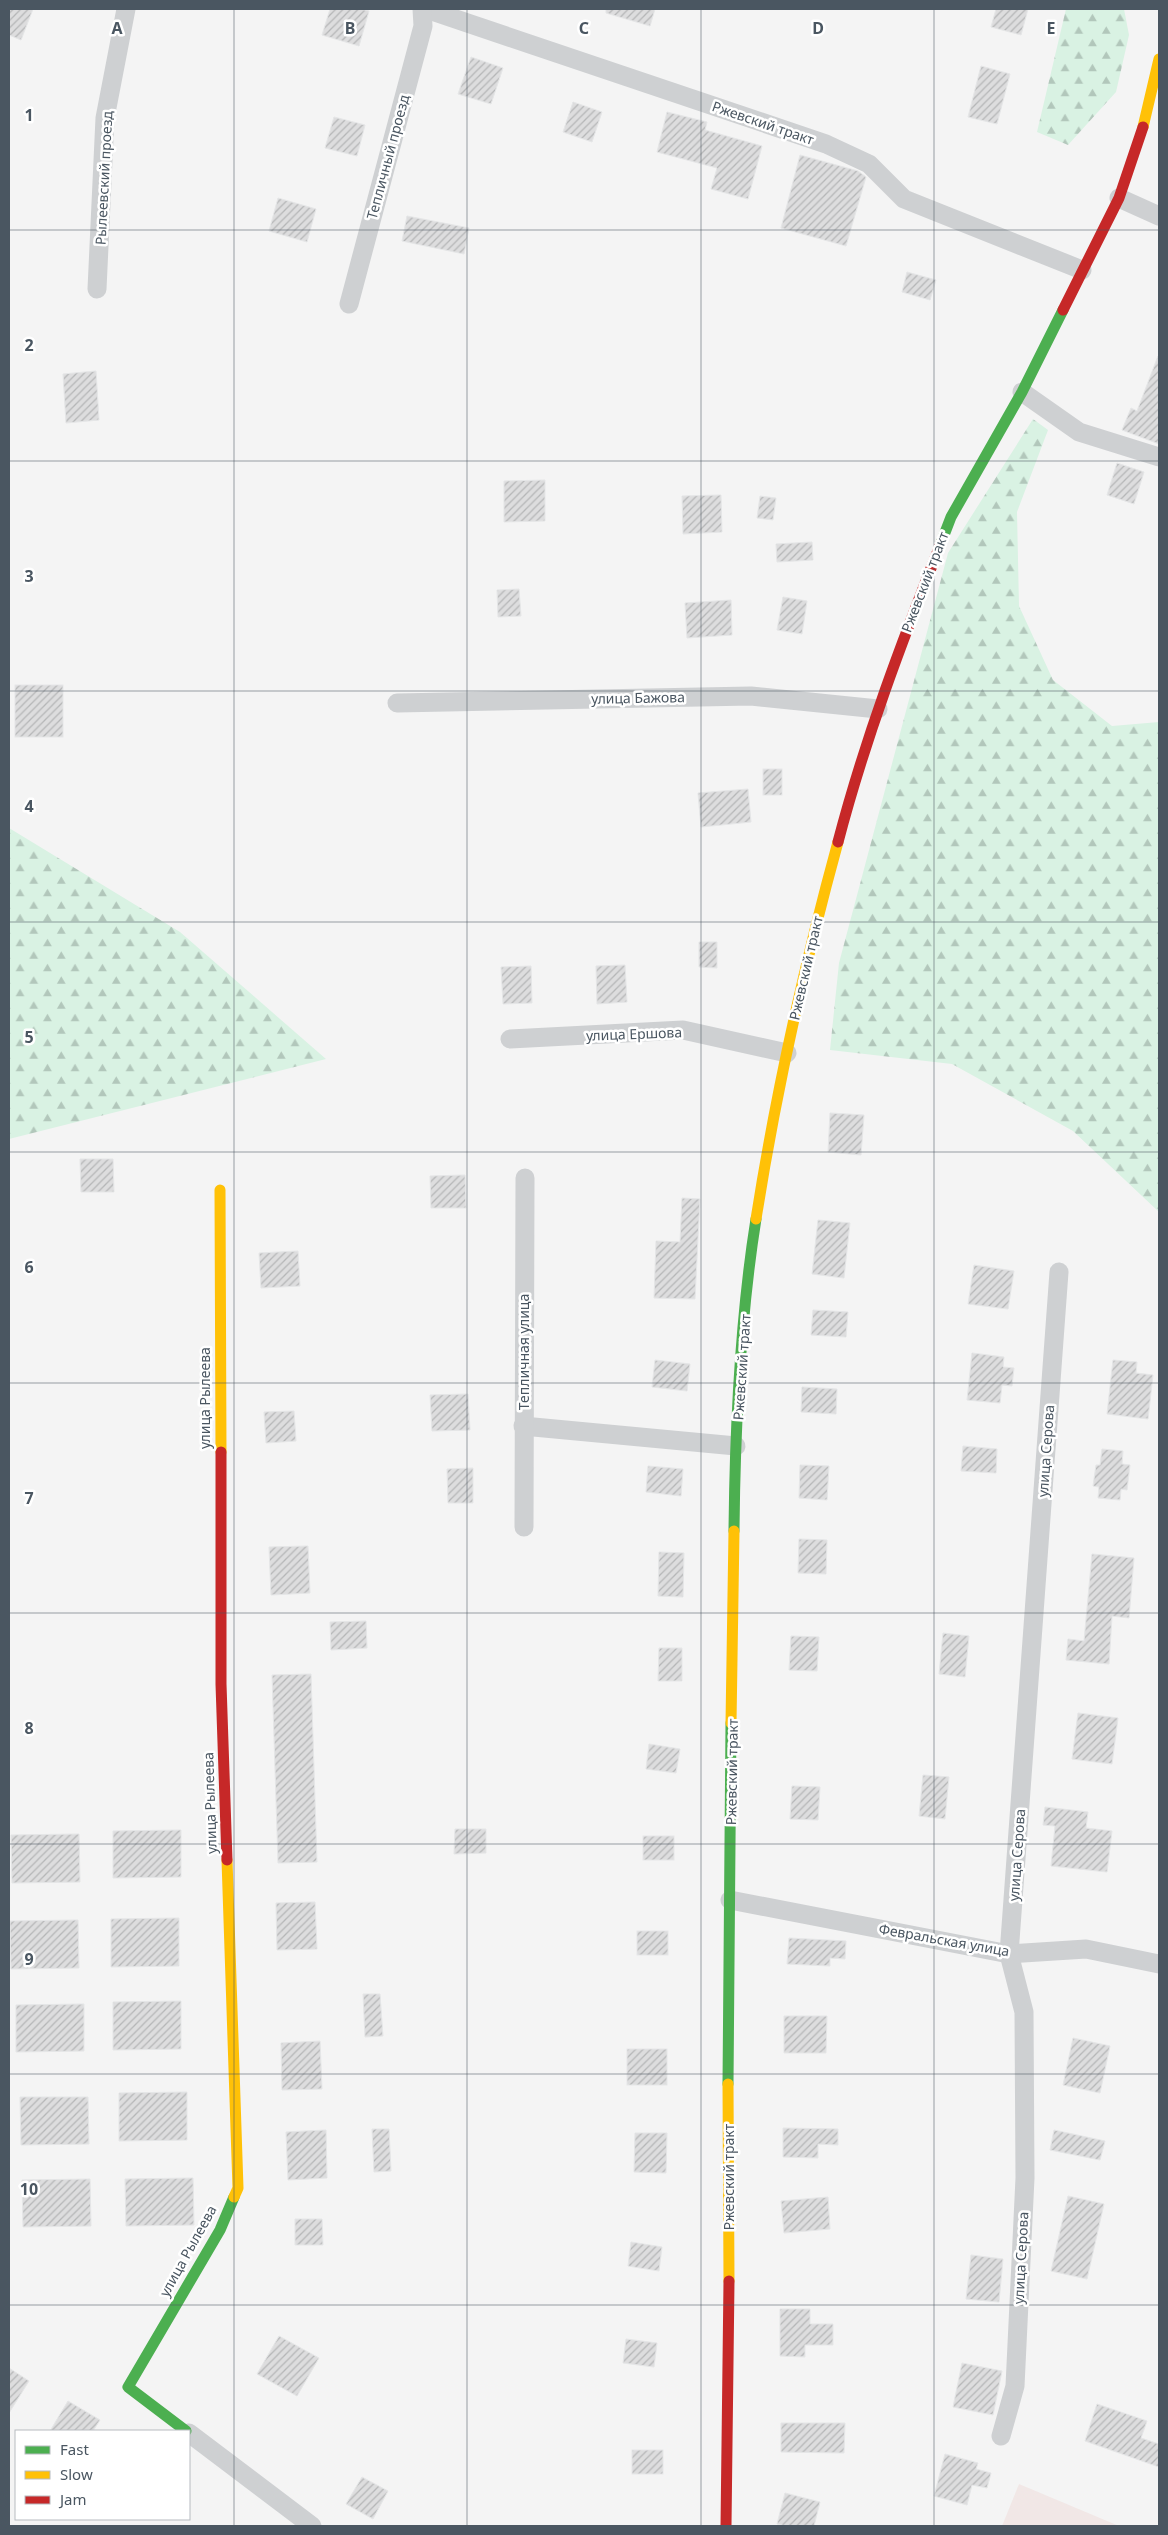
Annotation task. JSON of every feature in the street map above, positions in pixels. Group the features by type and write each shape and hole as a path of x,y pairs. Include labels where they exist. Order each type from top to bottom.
{"main road":[{"name":"Ржевский тракт","path":"726,2526 730,2381 730,1900 736,1446 748,1262 767,1150 807,956 857,770 896,657 950,517 1022,392 1119,198 1142,134 1159,59"},
{"name":"улица Рылеева","path":"185,2430 128,2387 220,2230 238,2188 221,1684 220,1190"}],"street":[{"name":"Рылеевский проезд","path":"97,289 105,118 126,9"},
{"name":"Тепличный проезд","path":"349,304 423,26 422,9"},
{"name":"Ржевский тракт","path":"426,9 826,144 869,164 904,198 1082,270"},
{"path":"1119,198 1159,216"},
{"path":"1022,392 1079,432 1159,457"},
{"name":"улица Бажова","path":"397,703 751,696 878,708"},
{"name":"улица Ершова","path":"510,1039 683,1030 787,1053"},
{"name":"Тепличная улица","path":"524,1527 525,1178"},
{"name":"улица Серова","path":"1001,2436 1015,2386 1025,2178 1024,2012 1009,1954 1059,1272"},
{"path":"523,1426 736,1446"},
{"name":"Февральская улица","path":"730,1900 1009,1954 1086,1949 1159,1964"},
{"path":"190,2434 312,2526"}],"shaded area":[{"path":"1019,2484 1119,2526 1002,2526"}],"green space":[{"path":"1066,9 1124,9 1129,35 1116,92 1068,145 1037,132"},
{"path":"1033,419 1048,430 1017,512 1019,606 1053,680 1112,726 1159,722 1159,1212 1073,1131 952,1064 830,1050 839,963 948,553"},
{"path":"9,828 180,932 326,1059 9,1139"}],"building":[{"path":"9,9 33,9 21,40 9,35"},
{"path":"330,9 360,9 369,11 359,46 322,35"},
{"path":"606,9 655,9 650,26 606,13"},
{"path":"996,9 1028,9 1021,35 991,27"},
{"path":"471,57 503,68 491,104 458,94"},
{"path":"981,66 1010,74 997,124 968,117"},
{"path":"573,102 602,112 592,142 563,132"},
{"path":"667,112 707,122 705,130 762,146 748,199 711,189 717,168 657,152"},
{"path":"334,117 365,125 357,156 325,148"},
{"path":"800,155 858,171 866,177 846,246 781,228"},
{"path":"278,198 316,209 307,242 269,231"},
{"path":"407,216 469,228 464,254 402,241"},
{"path":"907,272 936,280 930,300 902,292"},
{"path":"1158,356 1159,444 1122,430 1131,408 1137,411"},
{"path":"96,371 99,420 66,423 63,374"},
{"path":"1117,463 1144,472 1134,504 1107,495"},
{"path":"545,480 545,521 504,522 504,481"},
{"path":"721,495 722,532 683,534 682,496"},
{"path":"760,496 776,498 773,520 757,518"},
{"path":"812,542 813,560 777,562 776,544"},
{"path":"519,589 521,616 498,617 497,590"},
{"path":"783,597 807,601 802,634 777,630"},
{"path":"731,600 732,635 687,638 685,603"},
{"path":"15,685 63,685 63,737 15,737"},
{"path":"763,769 782,769 782,795 763,795"},
{"path":"748,789 751,822 701,827 698,793"},
{"path":"699,942 717,942 717,968 699,967"},
{"path":"625,965 627,1002 597,1004 596,966"},
{"path":"531,966 532,1003 503,1004 501,967"},
{"path":"830,1113 864,1115 861,1155 828,1152"},
{"path":"80,1159 113,1159 114,1192 81,1192"},
{"path":"465,1175 466,1208 431,1208 430,1176"},
{"path":"682,1198 700,1199 695,1299 654,1298 656,1241 680,1242"},
{"path":"818,1220 850,1223 844,1278 812,1274"},
{"path":"298,1251 300,1286 261,1288 259,1253"},
{"path":"974,1265 1014,1271 1008,1309 968,1304"},
{"path":"813,1310 848,1312 846,1337 811,1335"},
{"path":"972,1353 1004,1357 1003,1367 1014,1368 1012,1386 1002,1385 1000,1403 967,1400"},
{"path":"655,1360 690,1364 687,1391 652,1387"},
{"path":"1113,1360 1137,1362 1136,1373 1153,1375 1148,1419 1107,1414"},
{"path":"802,1387 837,1389 836,1414 801,1412"},
{"path":"468,1394 470,1430 432,1431 430,1395"},
{"path":"294,1411 296,1441 266,1443 264,1412"},
{"path":"963,1446 997,1449 996,1473 961,1471"},
{"path":"1102,1449 1123,1451 1122,1464 1130,1465 1127,1490 1121,1489 1120,1500 1098,1498 1099,1487 1093,1486 1096,1465 1100,1465"},
{"path":"800,1465 829,1466 827,1500 799,1498"},
{"path":"648,1466 683,1469 681,1496 646,1492"},
{"path":"473,1468 473,1503 448,1503 447,1469"},
{"path":"799,1539 827,1540 826,1574 798,1573"},
{"path":"308,1546 310,1593 271,1595 269,1547"},
{"path":"659,1552 684,1553 683,1597 658,1596"},
{"path":"1092,1554 1134,1558 1129,1618 1112,1616 1109,1664 1066,1660 1068,1639 1084,1641"},
{"path":"366,1621 367,1648 331,1650 330,1622"},
{"path":"943,1633 969,1636 965,1677 939,1674"},
{"path":"791,1636 819,1637 817,1671 789,1670"},
{"path":"659,1648 682,1648 682,1681 658,1681"},
{"path":"311,1674 317,1862 278,1863 272,1675"},
{"path":"1078,1713 1118,1718 1112,1764 1072,1759"},
{"path":"649,1744 680,1749 676,1773 646,1769"},
{"path":"923,1775 949,1777 945,1819 919,1816"},
{"path":"792,1786 820,1787 818,1820 790,1819"},
{"path":"1045,1807 1088,1812 1086,1828 1112,1831 1107,1872 1051,1866 1055,1826 1043,1825"},
{"path":"455,1829 486,1829 486,1853 454,1854"},
{"path":"181,1830 181,1877 113,1878 113,1831"},
{"path":"79,1834 80,1882 12,1883 11,1835"},
{"path":"643,1836 674,1836 674,1860 643,1860"},
{"path":"315,1902 317,1949 277,1950 276,1903"},
{"path":"179,1918 179,1966 111,1967 111,1919"},
{"path":"78,1920 79,1968 11,1969 10,1921"},
{"path":"637,1931 668,1931 668,1955 637,1955"},
{"path":"789,1938 846,1941 845,1959 830,1958 830,1966 787,1964"},
{"path":"363,1994 380,1994 383,2036 365,2037"},
{"path":"181,2001 181,2049 113,2050 113,2002"},
{"path":"84,2004 84,2051 16,2052 16,2005"},
{"path":"784,2016 827,2016 826,2053 784,2053"},
{"path":"1073,2038 1110,2046 1100,2093 1063,2085"},
{"path":"320,2041 322,2089 282,2090 281,2043"},
{"path":"627,2049 667,2049 667,2085 627,2085"},
{"path":"187,2092 187,2140 119,2141 119,2093"},
{"path":"20,2097 88,2097 89,2144 21,2145"},
{"path":"783,2128 838,2129 838,2145 818,2144 818,2158 783,2157"},
{"path":"372,2129 389,2129 391,2171 374,2172"},
{"path":"326,2130 327,2178 288,2180 286,2132"},
{"path":"1054,2130 1105,2141 1100,2160 1050,2150"},
{"path":"635,2133 667,2133 666,2173 634,2172"},
{"path":"193,2178 194,2225 126,2226 125,2179"},
{"path":"90,2179 91,2226 23,2227 22,2180"},
{"path":"1068,2196 1104,2204 1087,2279 1051,2271"},
{"path":"828,2197 830,2229 784,2233 781,2201"},
{"path":"295,2219 322,2219 323,2245 295,2245"},
{"path":"631,2242 662,2247 659,2271 628,2266"},
{"path":"971,2255 1003,2259 999,2302 966,2299"},
{"path":"780,2309 810,2309 810,2324 833,2324 833,2345 805,2345 805,2357 780,2356"},
{"path":"279,2336 319,2358 297,2396 257,2374"},
{"path":"626,2339 657,2343 654,2367 623,2363"},
{"path":"962,2363 1002,2371 993,2415 953,2407"},
{"path":"9,2368 29,2381 9,2413"},
{"path":"68,2401 100,2420 94,2430 51,2430"},
{"path":"1097,2404 1147,2421 1141,2438 1159,2444 1159,2467 1085,2441"},
{"path":"781,2423 845,2423 844,2453 781,2452"},
{"path":"632,2450 663,2450 663,2474 632,2474"},
{"path":"945,2454 978,2463 976,2469 991,2473 987,2488 972,2485 967,2505 934,2496"},
{"path":"362,2477 388,2491 373,2519 346,2504"},
{"path":"785,2493 820,2502 814,2526 786,2526 777,2524"}],"traffic: fast":[{"path":"941,543 951,517 1022,392 1063,310"},
{"path":"734,1531 739,1374 746,1296 756,1219"},
{"path":"728,2084 731,1723"},
{"path":"185,2430 128,2387 220,2230 234,2197"}],"traffic: slow":[{"path":"1143,127 1159,59"},
{"path":"756,1219 772,1124 792,1029 838,842"},
{"path":"220,1190 221,1452"},
{"path":"731,1723 734,1531"},
{"path":"227,1860 238,2188 234,2197"},
{"path":"728,2084 729,2281"}],"traffic: jam":[{"path":"1063,310 1119,198 1143,127"},
{"path":"838,842 860,766 885,691 941,543"},
{"path":"221,1452 221,1684 227,1860"},
{"path":"726,2526 729,2281"}]}
